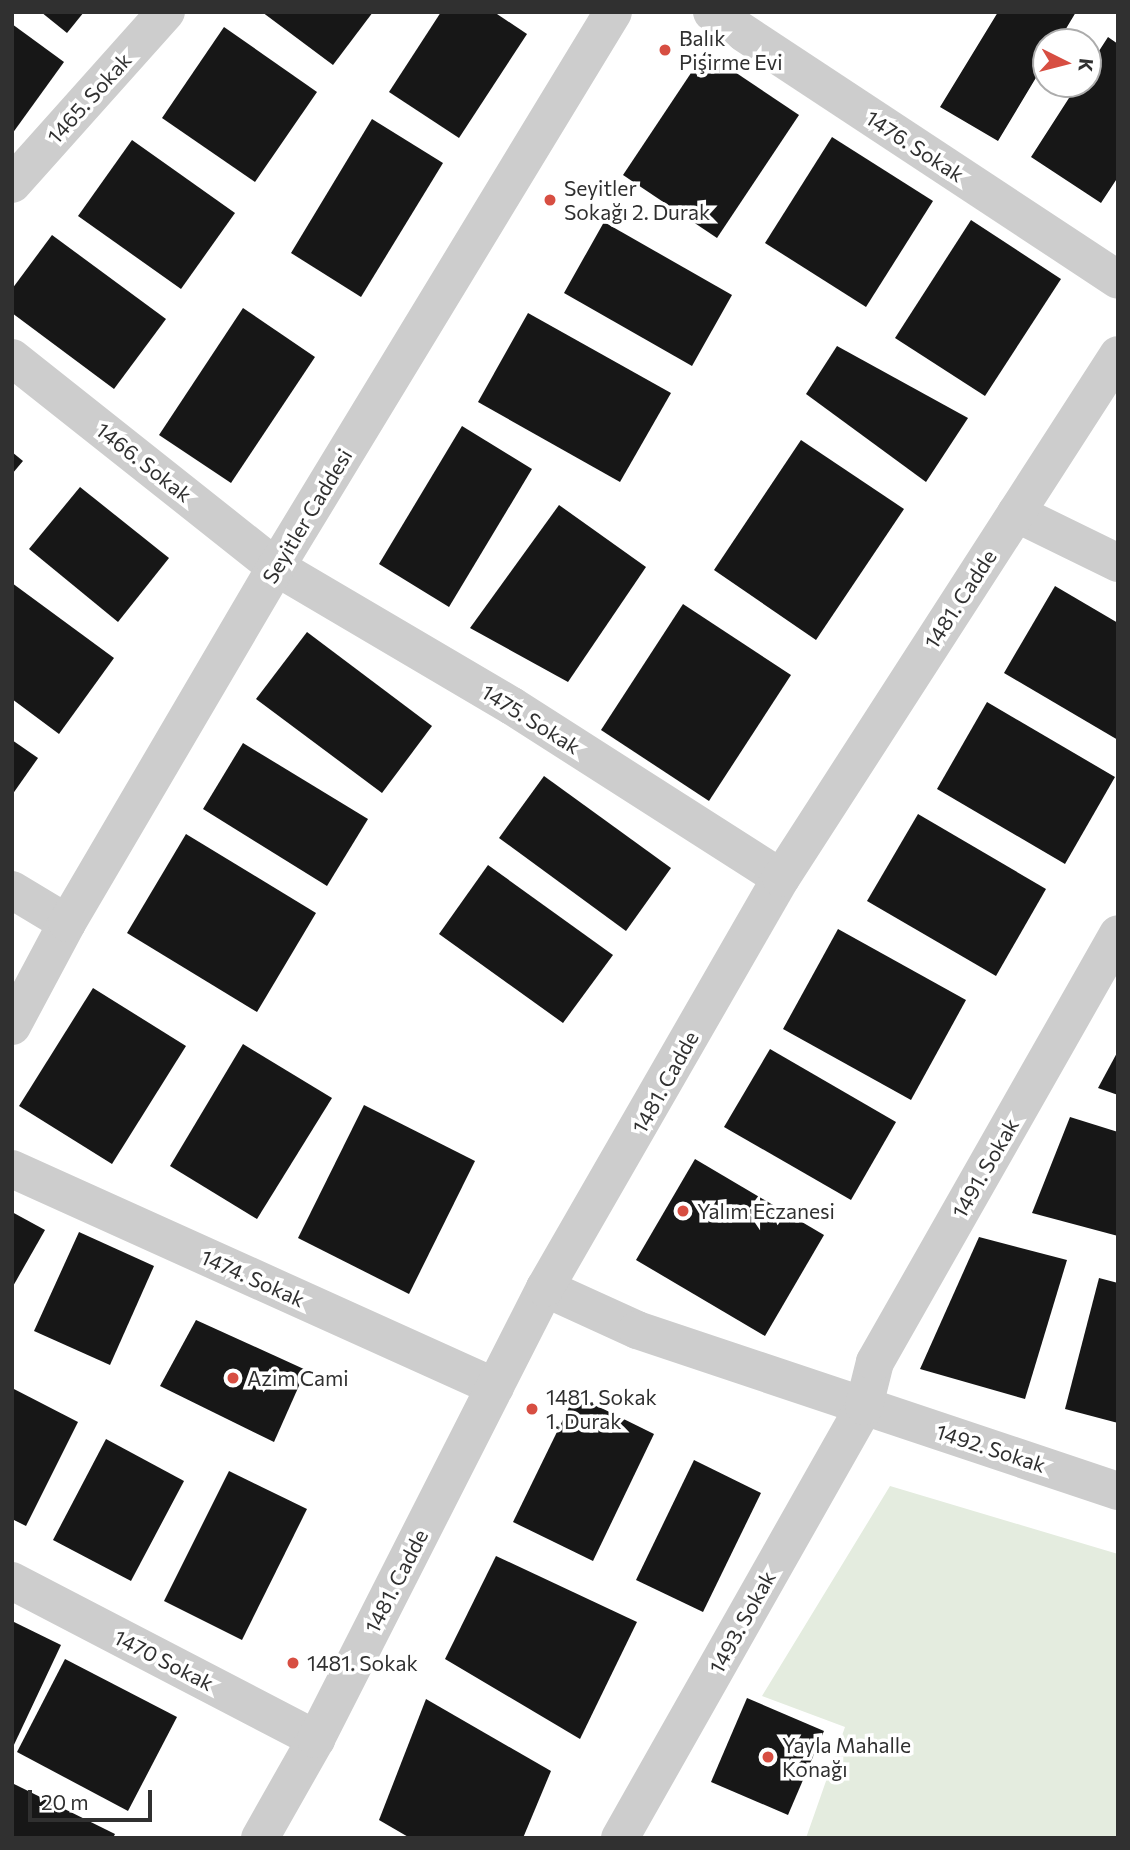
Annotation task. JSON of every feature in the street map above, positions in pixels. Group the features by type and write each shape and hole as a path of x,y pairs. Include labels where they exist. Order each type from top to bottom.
{"street":[{"name":"1465. Sokak","path":"12,184 166,12"},
{"name":"Seyitler Caddesi","path":"12,1026 67,923 276,567 613,12"},
{"name":"1476. Sokak","path":"712,12 1118,280"},
{"name":"1481. Cadde","path":"260,1838 316,1739 545,1288 780,878 1118,355"},
{"name":"1466. Sokak","path":"12,358 276,567"},
{"path":"1016,513 1118,564"},
{"name":"1475. Sokak","path":"276,567 512,706 780,878"},
{"path":"12,890 67,923"},
{"name":"1491. Sokak","path":"864,1406 875,1362 1118,934"},
{"name":"1474. Sokak","path":"12,1169 495,1387"},
{"path":"545,1288 637,1330 864,1406"},
{"name":"1492. Sokak","path":"864,1406 1118,1491"},
{"name":"1493. Sokak","path":"620,1838 864,1406"},
{"name":"1470 Sokak","path":"12,1581 316,1739"}],"shaded area":[{"path":"890,1486 1118,1554 1118,1838 806,1838 845,1727 762,1696"}],"building":[{"path":"41,12 84,12 67,33"},
{"path":"262,12 373,12 333,65"},
{"path":"441,12 494,12 527,34 459,138 389,92"},
{"path":"998,12 1076,12 1066,28 1032,28 1032,84 998,141 940,107"},
{"path":"12,24 64,62 12,134"},
{"path":"224,27 317,92 255,182 162,118"},
{"path":"1108,37 1118,44 1118,177 1101,203 1031,157 1069,98 1102,98 1102,46"},
{"path":"705,52 799,115 717,238 623,175"},
{"path":"372,119 443,163 361,297 291,253"},
{"path":"832,137 933,201 866,307 765,243"},
{"path":"132,140 235,213 181,289 78,216"},
{"path":"971,220 1061,279 985,396 895,338"},
{"path":"604,222 732,295 692,366 564,293"},
{"path":"52,235 166,319 114,389 12,313 12,289"},
{"path":"243,308 315,357 231,483 159,435"},
{"path":"528,313 671,393 620,482 478,402"},
{"path":"837,346 968,418 926,482 806,394"},
{"path":"462,426 532,469 449,607 379,564"},
{"path":"801,440 904,509 816,640 714,570"},
{"path":"12,452 23,461 12,474"},
{"path":"80,487 169,558 118,622 29,549"},
{"path":"559,505 646,567 568,682 470,628"},
{"path":"12,583 114,658 59,734 12,699"},
{"path":"1055,586 1118,623 1118,740 1004,673"},
{"path":"683,604 791,675 709,801 601,730"},
{"path":"307,632 432,726 382,793 256,699"},
{"path":"987,702 1115,777 1065,864 937,789"},
{"path":"12,740 38,758 12,795"},
{"path":"243,743 368,819 327,886 203,809"},
{"path":"544,776 671,868 626,931 499,838"},
{"path":"918,814 1046,889 996,976 867,901"},
{"path":"186,834 316,913 257,1012 127,933"},
{"path":"488,865 613,955 563,1023 439,934"},
{"path":"838,929 966,1000 911,1100 783,1029"},
{"path":"93,988 186,1046 112,1164 19,1106"},
{"path":"243,1044 332,1098 257,1219 170,1166"},
{"path":"770,1049 896,1122 851,1200 724,1127"},
{"path":"1118,1051 1118,1095 1098,1088"},
{"path":"364,1105 475,1161 409,1294 298,1238"},
{"path":"1070,1117 1118,1132 1118,1236 1032,1213"},
{"path":"695,1159 824,1235 765,1336 636,1260"},
{"path":"12,1212 45,1230 12,1288"},
{"path":"79,1232 154,1266 110,1365 34,1331"},
{"path":"979,1237 1067,1260 1025,1399 920,1369"},
{"path":"1099,1278 1118,1283 1118,1423 1065,1409"},
{"name":"Azim Cami","path":"196,1320 306,1370 274,1442 160,1386"},
{"path":"12,1388 78,1422 26,1526 12,1519"},
{"path":"575,1395 654,1434 593,1561 513,1522"},
{"path":"106,1439 184,1481 131,1581 53,1540"},
{"path":"694,1460 761,1493 703,1612 636,1580"},
{"path":"229,1471 307,1509 242,1640 164,1601"},
{"path":"496,1556 637,1622 580,1739 445,1659"},
{"path":"12,1621 61,1645 12,1749"},
{"path":"65,1659 177,1717 128,1811 17,1752"},
{"name":"Yayla Mahalle Konağı","path":"747,1698 824,1731 788,1815 711,1782"},
{"path":"426,1699 551,1771 523,1838 410,1838 379,1820"},
{"path":"12,1783 115,1834 113,1838 12,1838"}],"place":[{"name":"Balık Pişirme Evi","path":"665,50"},
{"name":"Seyitler Sokağı 2. Durak","path":"550,200"},
{"name":"Yalım Eczanesi","path":"683,1211"},
{"name":"Azim Cami","path":"233,1378"},
{"name":"1481. Sokak 1. Durak","path":"532,1409"},
{"name":"1481. Sokak","path":"293,1663"},
{"name":"Yayla Mahalle Konağı","path":"768,1757"}]}
